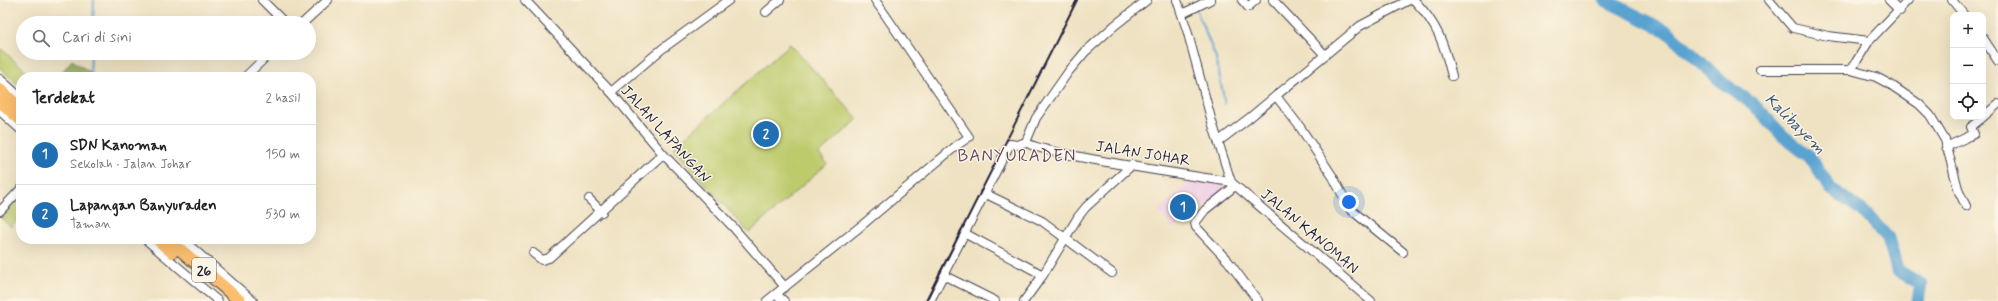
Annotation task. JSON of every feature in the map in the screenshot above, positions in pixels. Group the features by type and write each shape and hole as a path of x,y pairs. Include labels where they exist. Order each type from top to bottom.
{"highway":[{"path":"0,90 16,104"},
{"path":"0,101 16,115"},
{"name":"26","path":"163,244 229,301"},
{"name":"26","path":"174,244 240,301"}],"street":[{"path":"262,0 278,16"},
{"path":"311,16 328,0"},
{"name":"JALAN LAPANGAN","path":"525,0 611,92 664,154 733,227 785,287"},
{"path":"611,92 662,49 729,0"},
{"path":"766,12 780,0"},
{"path":"768,301 871,219 956,146 969,138 875,0"},
{"path":"930,301 1010,144 1017,145 1026,142 1036,118 1069,71 1101,38 1147,0"},
{"path":"1177,0 1212,122 1233,184 1205,210 1195,223 1196,227 1228,261 1258,301"},
{"path":"1182,14 1210,0"},
{"path":"1242,0 1248,7 1256,0"},
{"path":"1273,0 1325,55"},
{"path":"1219,141 1360,26 1409,0"},
{"path":"1414,0 1434,24 1444,44 1452,76"},
{"path":"1769,0 1793,28 1828,36 1869,41"},
{"path":"1889,0 1900,11"},
{"path":"1851,70 1869,41 1900,11 1908,0"},
{"path":"1952,0 1962,12"},
{"path":"1986,42 1997,56"},
{"path":"250,72 263,60"},
{"path":"1760,70 1851,70 1876,77 1918,104 1930,115 1945,140 1959,192 1966,206"},
{"path":"0,80 16,94"},
{"path":"1276,96 1300,126 1333,177 1350,209 1403,252"},
{"path":"1986,114 1998,104"},
{"path":"0,110 16,125"},
{"path":"1946,147 1974,134 1971,127 1979,120"},
{"name":"JALAN JOHAR","path":"1026,142 1032,147 1233,184"},
{"path":"533,253 542,260 549,258 602,212 664,154"},
{"path":"1024,301 1043,275 1086,207 1132,165"},
{"name":"JALAN KANOMAN","path":"1233,184 1371,301"},
{"path":"984,193 1030,214 1066,237 1112,273"},
{"path":"0,211 16,194"},
{"path":"589,199 602,212"},
{"path":"964,233 1043,275"},
{"path":"152,244 218,301"},
{"path":"188,244 253,301"},
{"path":"943,275 995,301"},
{"path":"776,294 784,301"}],"shaded area":[{"path":"1196,176 1229,183 1209,202 1173,229 1158,211"}],"green space":[{"path":"790,44 858,119 819,154 827,164 749,233 673,148"},
{"path":"0,48 27,72 16,72 16,82 0,68"},
{"path":"72,60 90,72 62,72"},
{"path":"16,201 16,222 11,227 1,218"}],"waterway":[{"path":"93,16 94,0"},
{"name":"Kalibayem","path":"1605,0 1667,31 1723,83 1753,104 1783,136 1809,156 1831,189 1863,211 1888,238 1897,270 1921,284 1918,301"},
{"path":"1196,9 1216,58 1225,104"},
{"path":"90,72 91,60"}],"railway":[{"path":"926,301 1077,0"}],"place":[{"name":"Lapangan Banyuraden","path":"766,134"},
{"name":"SDN Kanoman","path":"1183,207"}],"district":[{"name":"BANYURADEN","path":"1017,155"}]}
